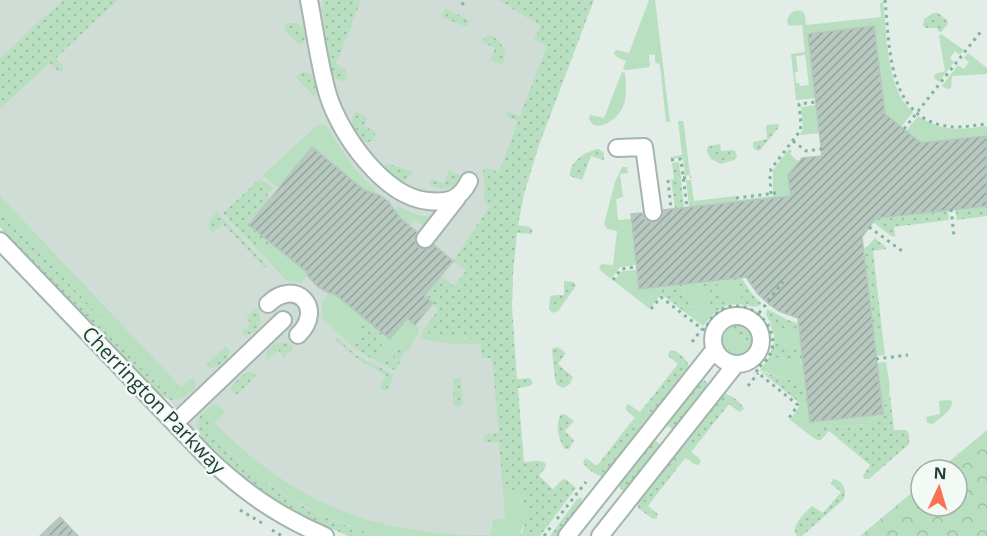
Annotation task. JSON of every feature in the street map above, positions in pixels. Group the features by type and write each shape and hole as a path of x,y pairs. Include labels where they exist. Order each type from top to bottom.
{"street":[{"path":"309,0 328,97 346,132 363,158 388,183 412,198 434,201 457,198"},
{"path":"618,148 645,147 653,212"},
{"path":"425,239 465,190 469,181"},
{"name":"Cherrington Parkway","path":"0,241 207,457 238,485 270,508 289,520 325,536"},
{"path":"268,304 284,293 294,294 305,301 309,309 309,318 306,326 298,335"},
{"path":"742,316 756,324 762,339 758,354 746,363 736,364 724,360 715,349 713,340 719,324 725,319 742,316"},
{"path":"175,423 283,320"},
{"path":"567,536 715,349"},
{"path":"600,536 736,364"}],"path":[{"path":"462,5 465,0"},
{"path":"885,0 892,61 896,81 905,101 917,113 932,122 962,127 987,124"},
{"path":"904,129 982,30"},
{"path":"736,198 774,194 770,177 771,169 794,141 801,128 799,104 816,102"},
{"path":"794,141 806,151 822,149"},
{"path":"671,160 681,159 687,208"},
{"path":"683,178 691,177"},
{"path":"668,180 671,209"},
{"path":"951,209 954,236"},
{"path":"869,227 902,251"},
{"path":"613,280 621,269 636,267"},
{"path":"759,313 783,282"},
{"path":"651,309 661,297 702,329"},
{"path":"692,342 702,329 705,330 708,322 716,314 730,307 747,307 759,313 768,324 772,339 769,356 756,369 798,405 789,418"},
{"path":"876,359 908,356"},
{"path":"748,386 758,373"},
{"path":"544,536 586,482"}],"shaded area":[{"path":"0,0 68,0 0,62"},
{"path":"92,0 572,0 507,205 516,536 356,536 292,516 218,463 169,400 0,220 0,87"}],"green space":[{"path":"63,0 118,0 56,58 63,66 63,71 58,71 50,63 0,109 0,58"},
{"path":"323,0 361,0 336,64 347,73 343,81 335,79 332,73 322,12"},
{"path":"498,0 594,0 539,145 524,194 518,225 530,227 533,231 531,234 517,233 512,306 517,379 530,378 533,383 530,386 518,388 524,462 544,462 545,468 539,476 553,489 563,479 576,488 540,536 517,536 522,532 529,510 522,507 521,497 516,490 503,491 499,442 484,440 487,434 499,433 492,358 482,358 480,339 451,338 422,332 439,309 424,296 441,276 454,286 466,271 453,261 490,206 484,202 483,170 487,168 499,172 518,121 507,116 506,113 520,116 547,46 534,39 541,26"},
{"path":"649,0 655,0 670,122 666,122 660,65 655,62 655,54 649,55 650,67 627,70 623,69 626,61 614,54 617,50 629,53"},
{"path":"883,1 889,61 897,90 913,112 901,127 885,114 874,26 808,34 816,98 796,100 791,54 805,52 802,25 789,26 787,21 791,14 794,11 802,11 806,25 881,17 880,4","holes":["805,55 809,85 800,86 796,83 795,72 798,71 796,56"]},
{"path":"446,8 468,20 468,25 464,26 442,17"},
{"path":"933,13 938,13 947,20 948,24 941,32 937,28 923,26 924,19"},
{"path":"285,23 296,23 303,28 306,37 302,44 298,44 284,29"},
{"path":"941,34 964,50 960,55 955,51 950,58 954,62 939,82 934,78 935,74 945,71 939,36"},
{"path":"489,35 500,43 505,51 502,65 490,60 495,48 482,42"},
{"path":"968,53 987,68 987,74 952,76 951,88 947,89 942,86 958,65 964,69 969,62 964,58"},
{"path":"302,72 311,74 314,79 317,93 314,96 296,78"},
{"path":"622,72 625,73 626,93 621,111 607,124 593,125 589,119 590,115 604,118"},
{"path":"816,105 820,133 800,135 803,128 801,107"},
{"path":"356,112 367,117 364,126 376,132 372,141 364,141 355,130 352,116"},
{"path":"918,116 943,127 987,126 987,136 921,143 906,131"},
{"path":"678,121 683,121 684,125 690,175 685,176 683,157 671,159 670,157 682,155"},
{"path":"778,124 779,127 761,149 755,150 753,142 767,139 766,125"},
{"path":"317,125 327,126 361,176 376,190 372,196 312,148 279,188 262,176"},
{"path":"720,144 721,151 735,151 737,156 734,160 721,164 710,157 707,152 708,146"},
{"path":"597,149 604,153 603,160 591,156 582,180 570,176 572,166 578,159"},
{"path":"789,149 792,151 790,154 799,162 789,175 791,196 689,207 686,180 691,180 694,201 736,196 737,200 773,196 773,170"},
{"path":"679,162 684,208 675,209 671,179 674,179 672,163"},
{"path":"386,163 412,173 409,178 402,181 391,174 385,167"},
{"path":"622,167 627,167 628,173 620,174 623,197 616,199 618,220 631,219 636,265 620,267 611,279 599,267 602,264 613,265 617,231 607,229 604,224 615,182"},
{"path":"449,170 461,176 452,187 439,188 430,185 429,181 432,179 444,183"},
{"path":"260,179 273,188 267,195 270,198 249,225 271,243 256,248 223,213"},
{"path":"0,196 181,387 190,379 194,379 196,384 194,390 181,399 170,391 0,210"},
{"path":"398,206 417,215 434,217 426,228 415,220 410,226 393,212"},
{"path":"987,206 987,216 957,220 955,209"},
{"path":"0,210 170,391 181,399 171,400 162,396 20,249 0,227"},
{"path":"948,210 949,220 894,227 895,237 873,222 876,218"},
{"path":"217,212 267,266 265,268 223,224 211,232 209,223"},
{"path":"875,238 886,249 873,251 882,330 873,331 864,248"},
{"path":"271,243 308,273 301,283 286,280 256,248"},
{"path":"637,270 639,288 660,286 661,294 650,309 614,281 622,271"},
{"path":"741,277 762,304 756,307 751,306 742,300 730,279"},
{"path":"730,279 748,306 728,305 715,280"},
{"path":"715,280 728,305 715,312 699,282"},
{"path":"564,281 574,282 576,286 558,311 552,313 549,308 550,297 564,295"},
{"path":"699,282 715,312 703,326 689,303 682,284"},
{"path":"682,284 689,303 703,326 661,294 660,286"},
{"path":"331,291 362,316 353,347 323,319 321,302"},
{"path":"258,309 260,314 260,323 253,333 243,335 243,330 251,323 246,318"},
{"path":"767,309 798,323 800,333 783,329 772,323 766,315"},
{"path":"362,316 386,335 377,357 389,361 393,359 395,350 407,346 412,339 415,339 411,347 403,354 396,371 353,347"},
{"path":"407,318 419,328 418,337 416,336 408,345 395,350 391,361 376,357 386,335"},
{"path":"769,322 780,328 800,333 802,349 774,342 774,334"},
{"path":"735,325 749,331 752,338 751,347 728,329"},
{"path":"728,329 751,347 739,355 728,352 723,342"},
{"path":"882,330 885,355 876,356 873,331"},
{"path":"422,332 451,338 480,339 480,344 436,342 421,338"},
{"path":"337,338 356,355 394,375 388,389 384,391 380,388 385,375 359,360 335,340"},
{"path":"280,342 288,343 293,348 284,357 278,350 267,359 268,351"},
{"path":"774,342 802,349 803,364 770,356"},
{"path":"226,346 230,351 227,358 219,366 208,367 207,364"},
{"path":"558,347 566,353 558,364 573,377 570,384 563,388 557,385 555,380 552,350"},
{"path":"671,350 683,357 689,369 654,415 644,407 678,364 668,356"},
{"path":"770,356 803,364 805,382 782,378 760,370"},
{"path":"886,362 890,392 882,408 877,363"},
{"path":"760,371 805,382 808,405 801,404"},
{"path":"252,372 255,377 238,394 233,393 231,389 233,384 246,373"},
{"path":"456,378 461,380 463,403 458,407 453,403"},
{"path":"701,380 706,381 709,386 675,431 664,423"},
{"path":"723,393 735,399 744,409 739,412 729,404 695,447 685,439"},
{"path":"890,394 894,430 907,430 909,444 869,479 864,479 863,476 870,465 829,431 821,440 811,436 822,427 842,427 870,422 883,414 882,408"},
{"path":"939,401 952,401 952,405 945,414 933,424 927,423 926,417 940,414"},
{"path":"217,404 225,412 215,423 245,451 276,475 308,495 340,510 374,522 411,529 449,534 491,535 493,520 505,518 503,491 516,490 520,492 522,507 532,511 532,516 517,536 384,536 357,529 320,514 254,474 208,431 213,419 205,411"},
{"path":"628,404 640,412 644,407 654,415 642,430 631,422 635,418 626,410"},
{"path":"801,404 808,405 810,422 878,415 866,424 822,427 811,436 790,420"},
{"path":"205,411 213,419 208,431 266,483 331,520 384,536 348,536 293,511 268,495 238,472 202,438 197,425 200,416"},
{"path":"561,414 574,421 565,431 574,440 569,449 565,449 559,436 558,422"},
{"path":"631,422 642,430 605,476 589,470 583,462 586,458 597,466"},
{"path":"987,430 987,536 860,536 909,495 909,518 969,518 969,458 953,458"},
{"path":"652,438 662,446 627,490 622,490 618,485"},
{"path":"685,439 695,447 691,452 699,458 701,462 698,465 686,458 682,462 673,455"},
{"path":"673,455 682,462 648,506 658,514 657,518 653,519 638,508 637,500"},
{"path":"833,479 844,486 843,500 802,536 797,536 796,525 812,506 823,513 841,492 831,484"},
{"path":"582,497 579,509 557,536 550,536 577,499"}],"building":[{"path":"874,26 885,114 921,143 987,136 987,206 876,218 862,237 883,414 810,422 798,318 770,305 758,294 746,277 639,289 631,214 642,213 645,219 654,222 660,220 663,210 791,196 788,175 802,158 822,156 808,34"},
{"path":"312,147 364,190 388,201 400,218 417,232 415,238 418,247 424,249 434,245 453,261 424,296 433,303 415,325 407,318 390,339 336,295 318,287 307,275 308,273 249,225"},
{"path":"60,517 78,536 40,536"}]}
